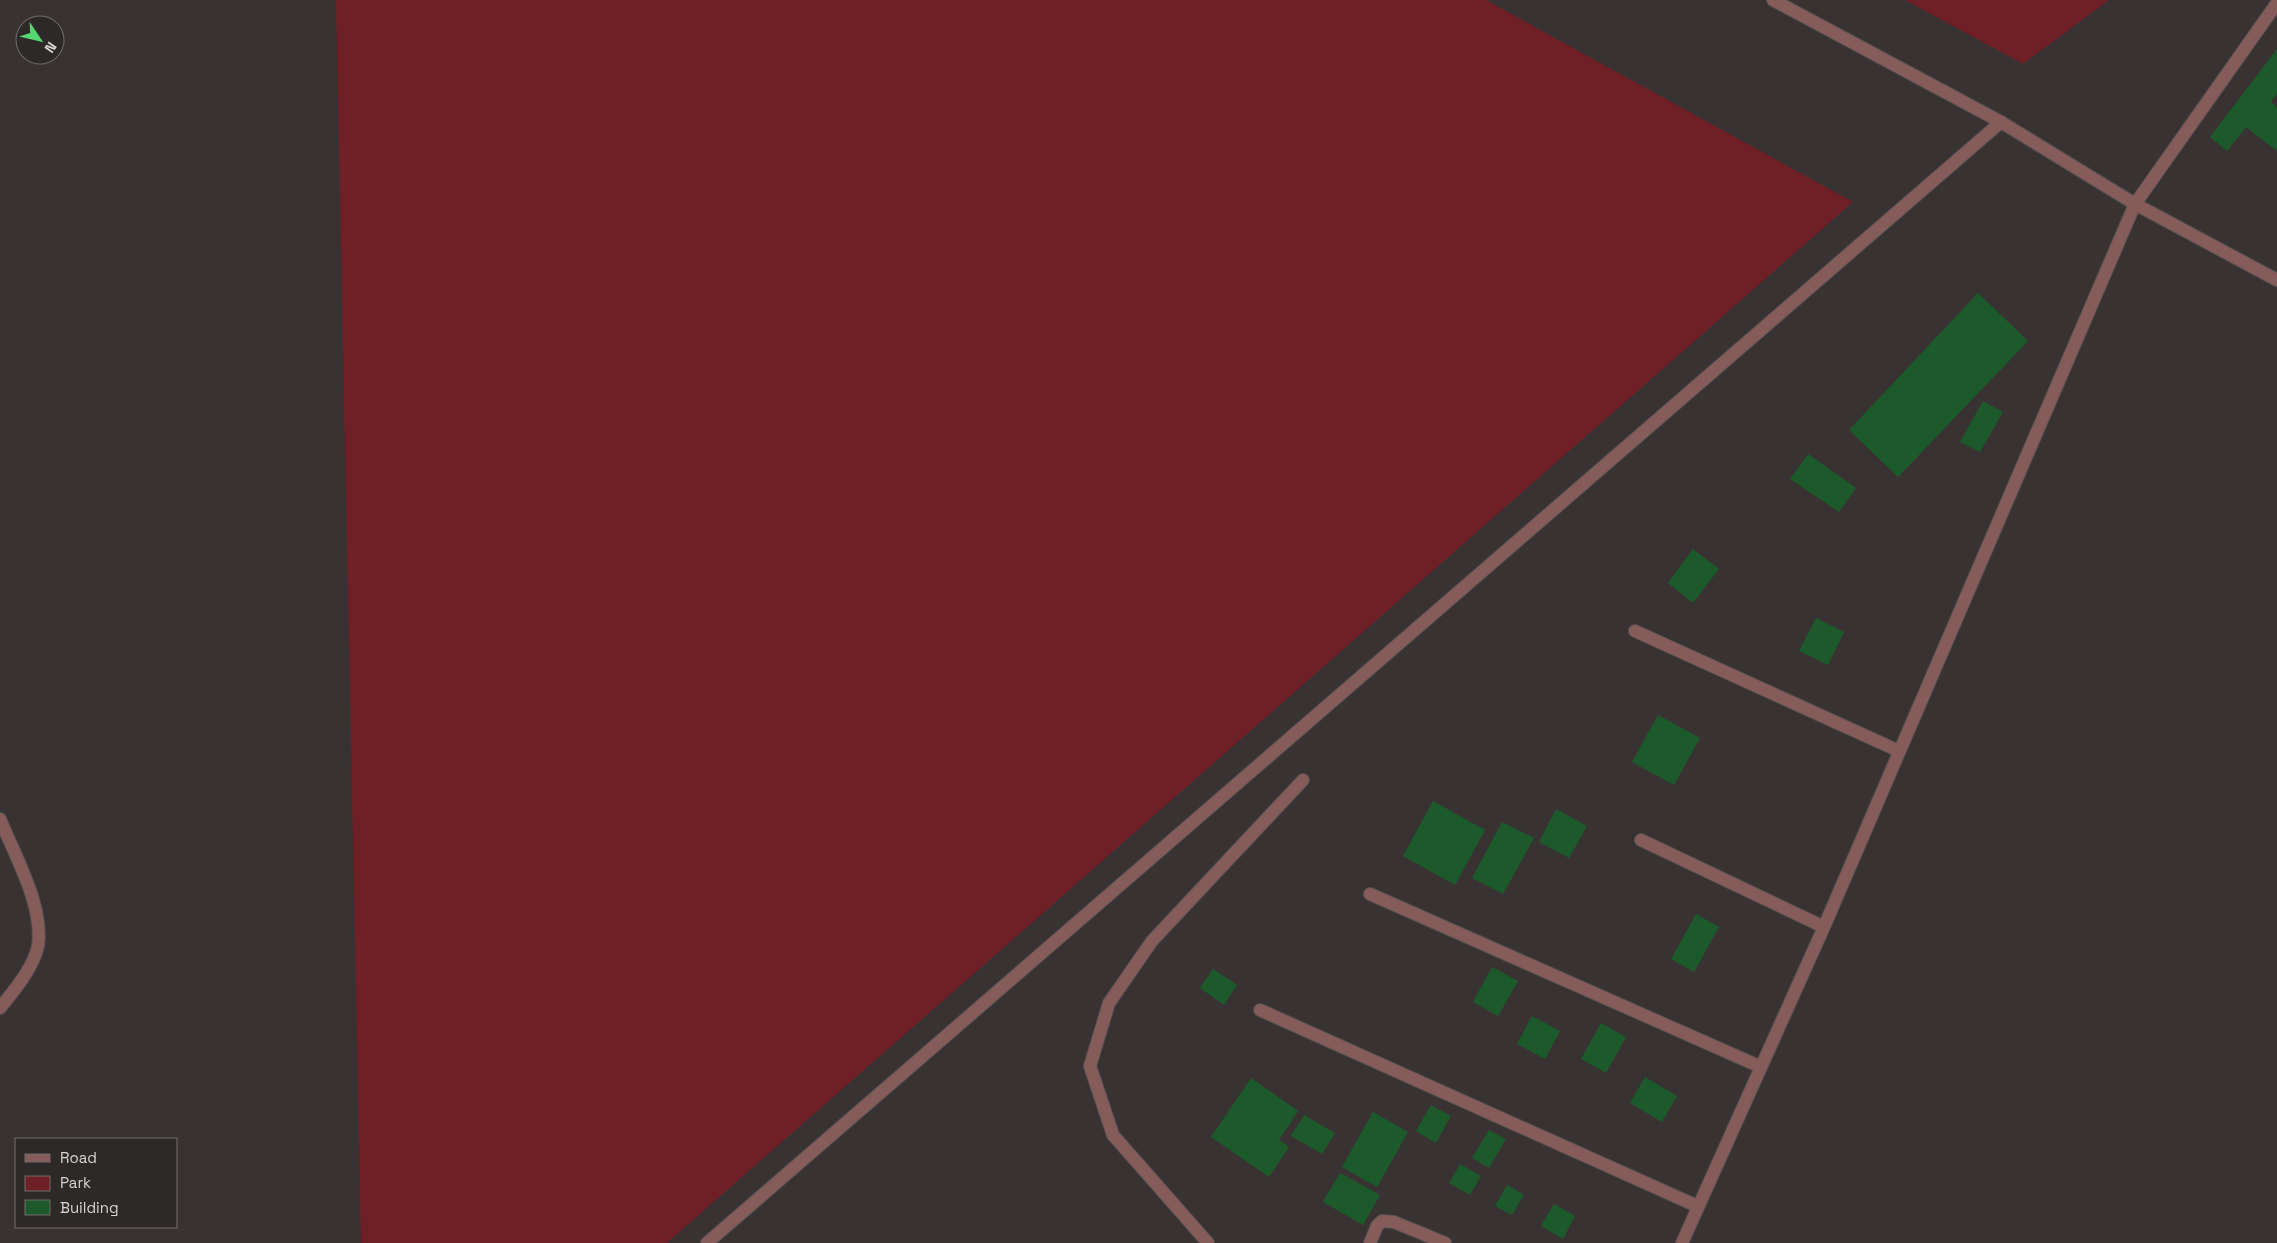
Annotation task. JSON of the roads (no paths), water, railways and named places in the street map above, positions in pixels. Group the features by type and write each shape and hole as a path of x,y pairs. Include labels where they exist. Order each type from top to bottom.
{"street":[{"path":"1772,0 2001,122 2135,204 2277,280"},
{"path":"1682,1243 1824,927 2135,204 2277,3"},
{"path":"707,1243 2001,122"},
{"path":"1635,631 1899,750"},
{"path":"1208,1243 1113,1135 1090,1066 1109,1003 1152,941 1303,780"},
{"path":"0,819 37,908 38,947 21,983 0,1008"},
{"path":"1641,840 1824,927"},
{"path":"1370,894 1761,1067"},
{"path":"1260,1010 1697,1206"},
{"path":"1370,1243 1377,1226 1382,1221 1394,1222 1445,1243"}]}
